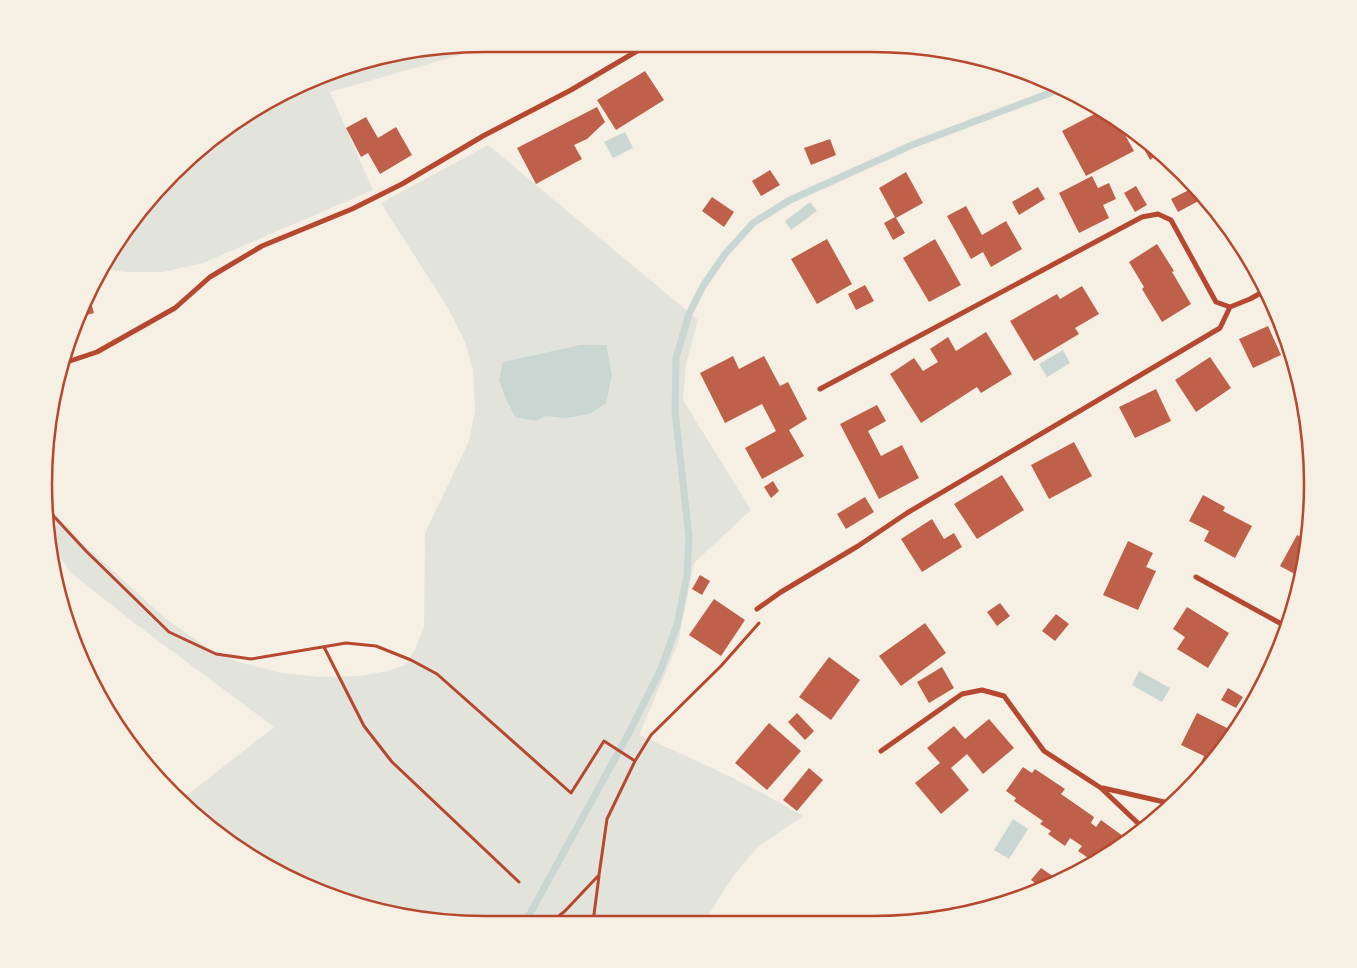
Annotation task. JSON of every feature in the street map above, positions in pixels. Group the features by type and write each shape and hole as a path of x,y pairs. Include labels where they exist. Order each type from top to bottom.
{"street":[{"path":"70,361 97,352 175,308 210,277 262,246 352,209 402,184 483,136 571,90 635,52"},
{"path":"820,389 1142,218 1158,214 1170,220 1216,302 1230,307 1260,293"},
{"path":"757,609 907,513 1220,328 1230,307"},
{"path":"1196,577 1282,624"},
{"path":"881,751 962,694 982,690 1004,696 1044,751 1101,788 1139,824"},
{"path":"1101,788 1164,802"}],"path":[{"path":"53,516 86,551 169,632 216,654 251,659 346,643 376,646 411,660 437,674 571,793 604,741 635,761"},
{"path":"594,916 607,819 635,761 651,735 721,666 760,622 757,609"},
{"path":"324,647 364,726 392,762 519,882"},
{"path":"558,916 599,875"}],"shaded area":[{"path":"469,53 330,92 373,190 203,263 163,272 126,272 109,269 142,221 160,199 199,160 244,125 293,97 345,75 400,61 428,56"},
{"path":"625,132 633,148 613,158 604,142"},
{"path":"488,145 698,320 686,364 683,400 751,510 694,563 678,643 639,735 763,793 803,816 759,846 733,876 708,916 484,916 428,912 372,901 345,893 319,883 268,858 221,826 186,796 274,727 137,625 70,572 59,554 53,511 80,541 165,618 206,647 238,662 281,673 321,677 360,676 387,671 405,665 415,650 424,626 425,533 469,441 475,411 473,370 465,342 448,308 381,203"},
{"path":"810,202 817,211 791,230 785,221"},
{"path":"580,345 606,345 612,375 606,403 590,414 565,418 545,416 537,421 515,417 499,380 503,362"},
{"path":"1063,350 1070,363 1047,377 1039,364"},
{"path":"1139,671 1170,688 1162,702 1132,685"},
{"path":"1013,819 1028,829 1009,859 994,850"}],"building":[{"path":"645,71 664,100 616,130 597,100"},
{"path":"597,107 605,122 587,139 574,145 582,159 536,184 517,148"},
{"path":"1095,114 1124,133 1134,151 1086,176 1062,131"},
{"path":"366,117 378,138 396,127 412,155 380,174 368,153 361,157 346,128"},
{"path":"830,139 836,155 811,165 804,148"},
{"path":"1143,148 1154,157 1150,160"},
{"path":"770,170 780,185 761,196 752,181"},
{"path":"906,172 923,203 896,218 905,233 893,240 884,223 895,217 879,188"},
{"path":"1092,176 1098,188 1109,183 1116,199 1103,205 1109,218 1079,233 1059,193"},
{"path":"1136,186 1147,205 1135,212 1124,193"},
{"path":"1038,187 1045,199 1019,215 1012,202"},
{"path":"1189,190 1199,201 1178,212 1171,199"},
{"path":"712,197 734,212 724,227 702,211"},
{"path":"966,206 982,235 1006,221 1022,249 991,267 983,252 971,259 947,216"},
{"path":"827,239 852,284 817,304 791,259"},
{"path":"935,239 961,285 929,302 903,258"},
{"path":"1157,244 1191,304 1162,322 1142,289 1144,287 1129,262"},
{"path":"865,285 874,301 856,310 848,294"},
{"path":"1082,286 1099,314 1075,328 1079,334 1034,361 1010,321 1057,294 1060,299"},
{"path":"92,305 94,313 87,315"},
{"path":"1268,326 1281,355 1253,368 1239,339"},
{"path":"986,332 1012,374 981,393 977,387 921,423 890,374 914,358 923,371 938,362 930,349 948,337 956,351"},
{"path":"733,356 739,369 764,356 780,386 788,382 807,419 789,430 804,456 762,479 745,448 776,431 762,404 725,423 700,373"},
{"path":"1210,357 1231,388 1196,412 1175,380"},
{"path":"1156,389 1171,421 1135,438 1119,407"},
{"path":"877,405 886,421 868,431 881,456 902,445 919,478 879,499 840,424"},
{"path":"1074,442 1092,476 1049,499 1031,465"},
{"path":"1002,475 1024,510 977,539 954,504"},
{"path":"773,481 779,491 771,498 764,487"},
{"path":"1203,495 1225,507 1223,511 1252,526 1235,558 1204,541 1209,531 1189,521"},
{"path":"865,497 874,512 846,529 837,514"},
{"path":"932,519 944,539 954,533 962,547 922,572 901,539"},
{"path":"1297,535 1301,537 1295,574 1280,566"},
{"path":"1128,541 1153,553 1146,567 1156,571 1138,610 1103,595"},
{"path":"700,575 710,581 702,595 692,589"},
{"path":"714,599 745,620 721,656 689,635"},
{"path":"1000,603 1010,616 997,626 987,612"},
{"path":"1187,607 1229,633 1208,668 1177,649 1185,637 1173,629"},
{"path":"1056,614 1069,624 1055,641 1042,631"},
{"path":"925,623 946,653 901,686 879,656"},
{"path":"829,657 860,680 831,720 799,697"},
{"path":"942,667 954,688 929,703 917,682"},
{"path":"1228,688 1243,697 1236,708 1221,700"},
{"path":"797,713 814,731 805,740 788,722"},
{"path":"1197,713 1228,729 1199,766 1204,756 1181,745"},
{"path":"989,719 1014,748 983,774 967,754 951,768 969,790 941,814 915,783 940,763 927,748 954,726 965,739"},
{"path":"769,723 801,751 767,790 735,763"},
{"path":"1023,767 1032,773 1035,769 1065,789 1061,794 1094,817 1091,823 1096,827 1101,820 1123,836 1089,858 1078,851 1082,846 1070,838 1065,846 1048,834 1051,831 1040,824 1043,821 1014,801 1016,798 1006,791"},
{"path":"809,768 823,780 797,811 783,800"},
{"path":"1041,868 1053,876 1036,884 1031,880"}],"waterway":[{"path":"529,916 630,731 661,669 677,625 687,575 689,537 675,411 676,358 689,314 703,286 725,254 753,223 790,200 912,145 1053,92"}]}
